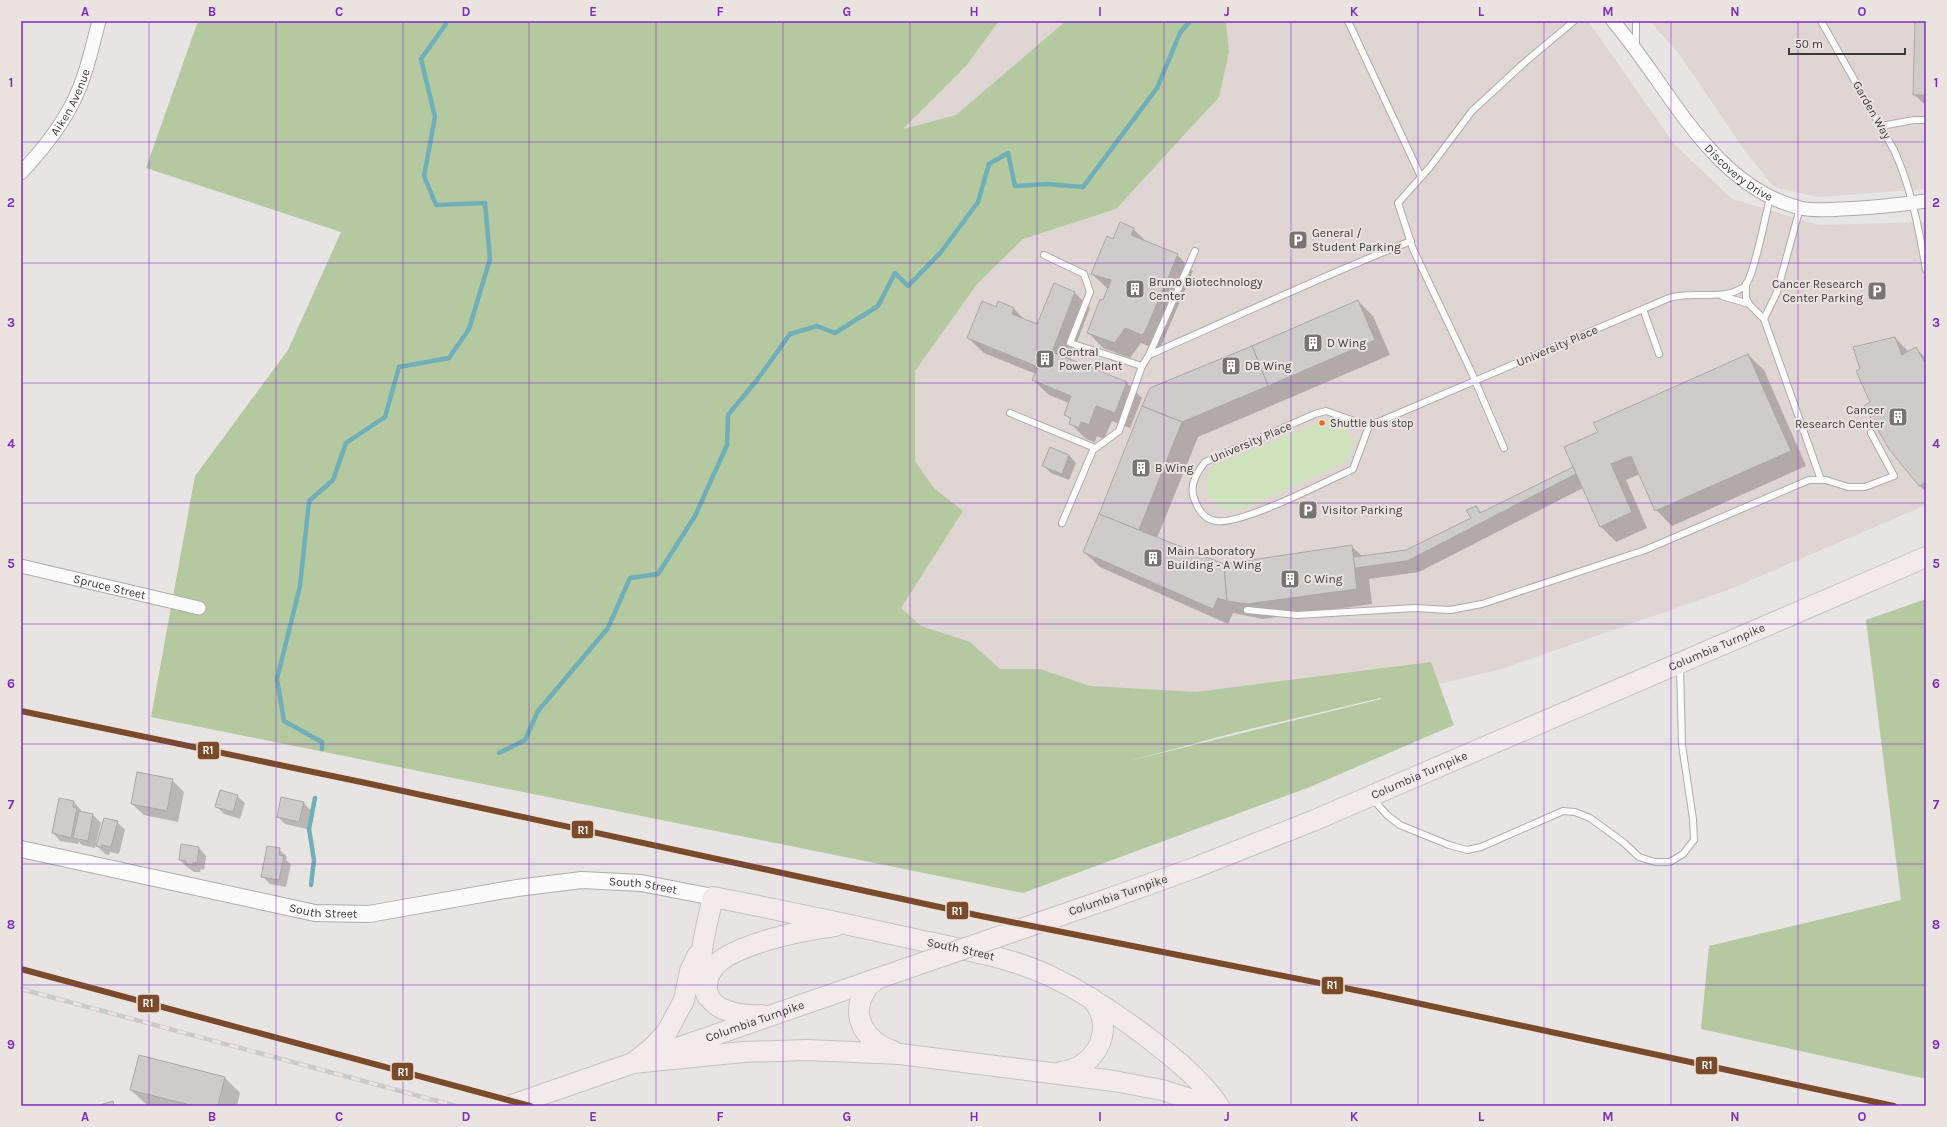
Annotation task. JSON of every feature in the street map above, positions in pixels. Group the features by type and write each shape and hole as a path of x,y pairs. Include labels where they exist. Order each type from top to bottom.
{"main road":[{"name":"Columbia Turnpike","path":"633,1063 1108,899 1235,853 1926,557"},
{"name":"South Street","path":"713,897 852,925 1004,960 1047,975 1089,997 1129,1023 1182,1064 1196,1078 1219,1106"},
{"path":"713,897 702,945 701,970 703,985 708,996 716,1005 737,1015 774,1014"},
{"path":"708,996 706,986 711,971 723,959 738,951 803,932 852,925"},
{"path":"633,1063 652,1048 667,1032 684,1000 690,971 702,945"},
{"path":"877,979 866,989 861,999 859,1012 861,1023 873,1042 883,1048 900,1054"},
{"path":"1053,1073 1076,1068 1086,1063 1100,1042 1103,1029 1102,1016 1098,1006 1089,997"},
{"path":"509,1106 633,1063 709,1054 774,1050 900,1054 1053,1073 1139,1085 1162,1090 1212,1106"}],"street":[{"name":"Aiken Avenue","path":"21,173 45,147 63,120 79,89 99,21"},
{"name":"Discovery Drive","path":"1614,21 1702,140 1725,167 1770,197 1800,208 1826,210 1875,207 1926,201"},
{"name":"Spruce Street","path":"21,566 199,608"},
{"name":"South Street","path":"21,849 315,913 369,914 517,888 582,880 641,883 713,897"}],"lane":[{"path":"1348,21 1421,177"},
{"path":"1504,448 1476,380 1411,241 1398,203 1485,98 1574,21"},
{"path":"1636,21 1636,51"},
{"name":"Garden Way","path":"1820,21 1881,126 1902,168 1913,203 1926,270"},
{"path":"1881,126 1914,120 1926,120"},
{"path":"1770,197 1751,273 1746,282 1746,298 1749,304 1764,319 1821,480"},
{"path":"1764,319 1777,292 1800,208"},
{"path":"1149,355 1324,279 1355,263 1411,241"},
{"path":"1062,523 1095,448 1119,431 1142,366 1149,355 1195,251"},
{"path":"1044,255 1084,274 1090,292 1070,343 1142,366"},
{"name":"University Place","path":"1369,426 1353,470 1244,517 1216,521 1208,518 1202,513 1192,495 1196,474 1205,462 1315,414 1326,411 1369,426 1679,295 1734,292 1744,286 1746,282"},
{"path":"1716,294 1731,297 1749,304"},
{"path":"1643,309 1659,354"},
{"path":"1010,413 1095,448"},
{"path":"1247,610 1297,615 1415,608 1450,610 1482,604 1645,550 1809,480 1821,480 1848,487 1865,486 1894,476 1871,433"},
{"path":"1370,796 1387,815 1400,824 1449,846 1467,850 1481,847 1563,811 1575,812 1590,818 1623,842 1639,857 1655,862 1670,862 1683,854 1694,840 1694,819 1682,745 1679,663"}],"shaded area":[{"path":"999,21 1588,21 1675,145 1732,199 1819,225 1926,222 1926,505 1728,590 1502,669 1237,732 1091,771 908,755 653,377 966,66"},
{"path":"1650,21 1926,21 1926,189 1818,197 1774,187 1745,151 1680,55"}],"green space":[{"path":"198,21 999,21 966,66 903,129 956,115 1066,21 1226,21 1229,52 1219,97 1116,209 1023,239 977,284 915,371 915,461 934,488 963,511 901,608 921,626 970,642 1000,669 1040,669 1090,686 1196,692 1431,662 1454,725 1310,787 1023,893 151,717 195,476 288,350 341,232 146,168","holes":["1381,699 1133,760 1237,732"]},
{"path":"1325,420 1340,425 1345,429 1351,438 1352,449 1347,461 1246,508 1232,510 1224,509 1214,503 1208,493 1207,481 1210,471 1215,465"},
{"path":"1926,599 1926,1079 1701,1029 1709,946 1901,900 1866,620"}],"building":[{"path":"1915,21 1926,21 1926,95 1913,95"},
{"name":"Bruno Biotechnology Center","path":"1120,222 1134,228 1131,235 1178,254 1145,332 1142,335 1125,328 1115,343 1087,333 1100,299 1103,300 1111,280 1091,274 1107,236 1113,239"},
{"name":"Central Power Plant","path":"1054,283 1075,292 1052,352 1127,382 1115,413 1096,406 1089,425 1081,422 1079,428 1069,424 1071,418 1064,415 1071,396 1032,380 1038,367 967,338 982,301 996,307 998,301 1014,308 1012,314 1037,324"},
{"name":"D Wing","path":"1358,300 1375,340 1268,386 1252,346"},
{"name":"Cancer Research Center","path":"1895,337 1902,355 1916,347 1926,365 1926,482 1919,486 1889,449 1864,406 1870,402 1856,371 1860,369 1853,347"},
{"name":"DB Wing","path":"1252,346 1268,386 1182,422 1142,406 1150,388"},
{"path":"1748,354 1791,451 1655,511 1631,456 1611,464 1632,512 1600,527 1564,447 1598,432 1593,423"},
{"name":"B Wing","path":"1142,406 1182,422 1139,530 1099,514"},
{"path":"1050,447 1069,455 1062,474 1042,466"},
{"path":"1573,467 1576,474 1407,561 1355,568 1353,557 1406,550 1471,518 1466,510 1476,506 1480,513"},
{"name":"Main Laboratory Building - A Wing","path":"1099,514 1224,564 1227,601 1218,598 1213,609 1083,552"},
{"name":"C Wing","path":"1352,545 1357,589 1247,604 1227,601 1224,564"},
{"path":"137,772 173,779 167,811 131,804"},
{"path":"220,790 238,795 233,812 215,807"},
{"path":"281,797 304,802 299,822 277,817"},
{"path":"59,798 74,801 73,807 77,808 71,838 52,833"},
{"path":"79,811 93,814 88,841 73,838"},
{"path":"104,818 118,821 111,847 102,845 102,848 96,846"},
{"path":"181,844 199,847 197,863 193,862 193,865 186,864 186,861 179,860"},
{"path":"267,846 280,848 279,855 284,856 279,880 261,877"},
{"path":"139,1055 225,1077 218,1106 194,1106 130,1090"},
{"path":"113,1101 114,1106 96,1106"}],"waterway":[{"path":"322,749 322,742 284,721 277,679 300,586 309,501 333,480 346,443 385,417 399,367 449,358 469,329 490,259 485,203 436,205 424,176 435,117 421,59 446,24 446,21"},
{"path":"499,753 525,740 538,711 608,628 630,578 658,574 695,516 727,445 728,415 757,380 790,334 817,326 835,333 878,306 895,273 908,286 941,252 978,202 989,164 1008,153 1015,186 1047,184 1083,187 1157,88 1180,33 1190,21"},
{"path":"311,885 314,860 309,829 315,798"}],"railway":[{"path":"21,989 456,1106"}],"transit line":[{"name":"R1","path":"21,711 366,783 981,916 1375,994 1894,1106"},
{"name":"R1","path":"21,969 530,1106"}],"place":[{"name":"General / Student Parking","path":"1298,240"},
{"name":"Bruno Biotechnology Center","path":"1135,289"},
{"name":"Cancer Research Center Parking","path":"1877,291"},
{"name":"D Wing","path":"1313,343"},
{"name":"Central Power Plant","path":"1045,359"},
{"name":"DB Wing","path":"1231,366"},
{"name":"Cancer Research Center","path":"1898,417"},
{"name":"Shuttle bus stop","path":"1322,423"},
{"name":"B Wing","path":"1141,468"},
{"name":"Visitor Parking","path":"1308,510"},
{"name":"Main Laboratory Building - A Wing","path":"1153,558"},
{"name":"C Wing","path":"1290,579"}]}
